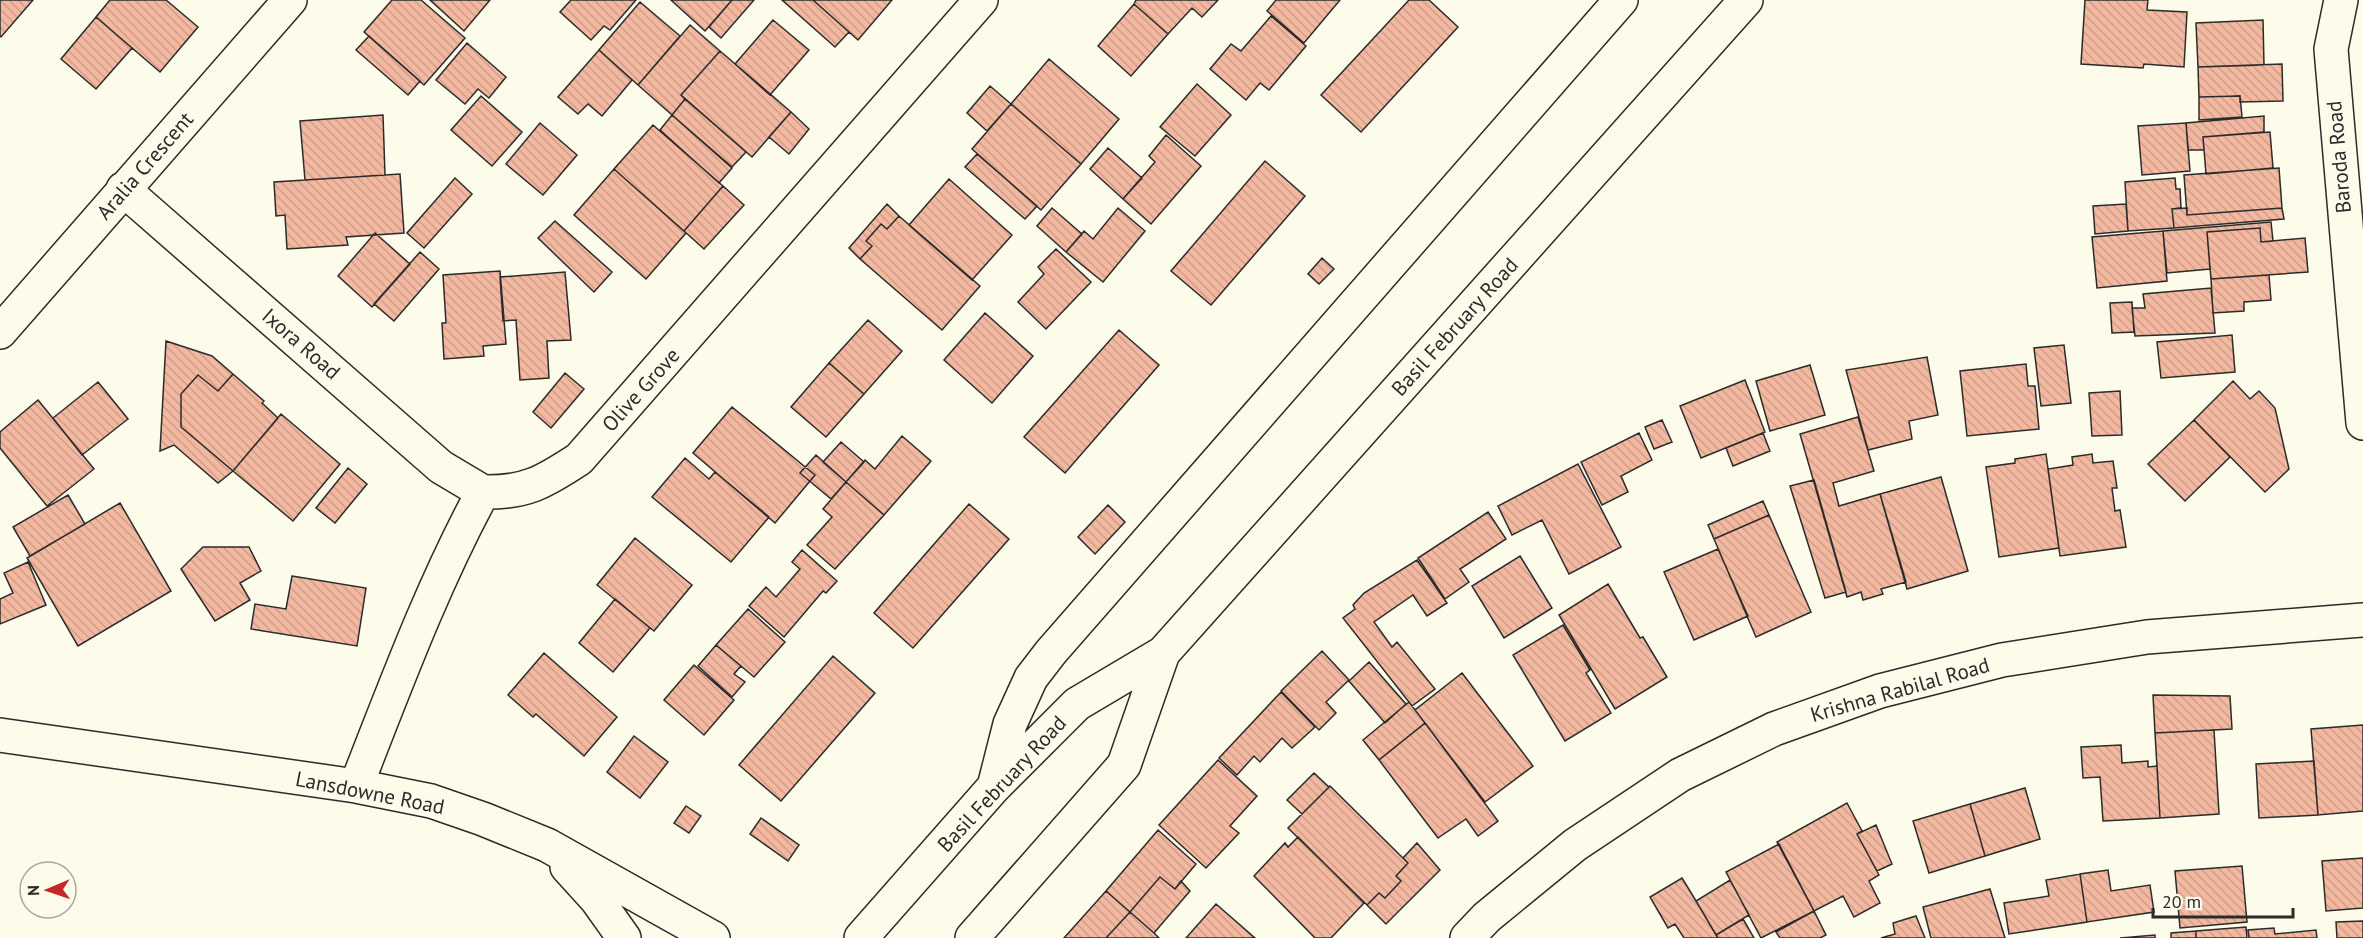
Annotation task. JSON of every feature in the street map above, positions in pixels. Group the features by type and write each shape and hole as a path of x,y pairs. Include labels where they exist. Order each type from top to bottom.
{"street":[{"name":"Aralia Crescent","path":"0,332 290,0"},
{"name":"Olive Grove","path":"483,492 507,493 542,483 579,459 981,0"},
{"path":"993,789 1010,724 1030,678 1620,0"},
{"name":"Basil February Road","path":"861,938 993,789 1077,704 1162,653 1746,0"},
{"name":"Baroda Road","path":"2341,0 2331,49 2363,423"},
{"name":"Ixora Road","path":"123,189 441,467 483,492"},
{"path":"356,786 451,553 483,492"},
{"name":"Krishna Rabilal Road","path":"1467,938 1487,917 1575,845 1680,775 1774,729 1880,691 2002,660 2147,637 2363,620"},
{"name":"Basil February Road","path":"972,938 1124,765 1162,653"},
{"name":"Lansdowne Road","path":"0,735 356,786 431,801 547,845 713,938"},
{"path":"547,845 597,900 624,938"}],"building":[{"path":"0,0 33,0 1,37 0,36"},
{"path":"110,0 166,0 198,27 160,72 96,17"},
{"path":"392,0 421,0 465,38 424,85 364,32"},
{"path":"430,0 490,0 464,31"},
{"path":"571,0 636,0 610,30 604,26 591,40 560,12"},
{"path":"671,0 732,0 705,31"},
{"path":"732,0 754,0 721,38 709,27"},
{"path":"782,0 813,0 849,32 835,47"},
{"path":"813,0 892,0 858,40"},
{"path":"1136,0 1218,0 1202,17 1192,8 1168,34 1134,4"},
{"path":"1276,0 1340,0 1304,43 1267,11"},
{"path":"1409,0 1429,0 1458,27 1361,132 1321,95"},
{"path":"2085,0 2148,0 2147,10 2187,12 2184,67 2144,64 2143,68 2081,64"},
{"path":"640,2 680,36 638,85 599,50"},
{"path":"1134,4 1168,34 1131,76 1098,46"},
{"path":"1271,16 1306,46 1269,90 1260,83 1246,100 1210,69 1231,44 1241,51"},
{"path":"96,17 132,48 96,89 61,59"},
{"path":"773,20 809,50 770,95 735,64"},
{"path":"2263,20 2264,65 2198,67 2196,23"},
{"path":"690,25 720,51 681,95 685,99 672,115 638,85"},
{"path":"369,36 420,81 408,95 356,50"},
{"path":"467,43 506,77 489,98 478,89 465,104 436,80"},
{"path":"599,50 632,80 602,116 588,104 578,114 558,97"},
{"path":"720,51 791,112 752,157 681,95"},
{"path":"1049,59 1119,119 1081,164 1011,104"},
{"path":"2282,64 2283,101 2240,102 2240,96 2199,97 2198,67"},
{"path":"1197,84 1231,115 1195,156 1160,127"},
{"path":"990,86 1011,104 987,131 967,113"},
{"path":"481,96 522,132 492,166 451,130"},
{"path":"2240,96 2242,117 2199,120 2199,97"},
{"path":"685,99 746,152 732,167 672,115"},
{"path":"1011,104 1081,164 1041,210 972,149"},
{"path":"791,112 809,129 789,154 769,137"},
{"path":"383,115 385,175 305,180 300,121"},
{"path":"672,115 732,168 719,183 660,130"},
{"path":"2264,116 2264,132 2203,137 2204,150 2188,150 2186,123"},
{"path":"540,123 577,155 543,195 506,164"},
{"path":"2186,123 2190,171 2142,175 2138,126"},
{"path":"653,125 723,186 684,231 614,169"},
{"path":"2270,132 2273,168 2206,174 2203,137"},
{"path":"1166,135 1201,166 1151,224 1123,199 1155,162 1149,156"},
{"path":"1108,148 1142,178 1123,199 1090,169"},
{"path":"977,154 1037,206 1025,219 965,167"},
{"path":"1265,161 1305,196 1211,305 1171,271"},
{"path":"2279,168 2282,208 2187,215 2184,175"},
{"path":"614,169 686,233 646,279 574,215"},
{"path":"400,174 404,233 346,237 348,245 287,249 285,215 276,216 274,182"},
{"path":"455,178 472,194 424,248 407,233"},
{"path":"2175,178 2176,189 2180,189 2181,208 2172,209 2174,228 2128,231 2125,182"},
{"path":"949,179 1012,235 972,280 909,225"},
{"path":"723,186 744,205 704,249 684,231"},
{"path":"887,204 899,216 887,229 881,224 866,241 872,246 860,259 849,248"},
{"path":"2126,204 2128,231 2095,234 2093,206"},
{"path":"1052,208 1082,234 1066,252 1037,226"},
{"path":"1118,208 1145,231 1103,282 1066,252 1084,231 1093,239"},
{"path":"2187,208 2187,215 2282,208 2284,219 2174,228 2172,209"},
{"path":"899,216 980,286 942,330 860,259 872,246 866,241 881,224 887,229"},
{"path":"555,221 612,272 594,292 538,238"},
{"path":"2271,222 2273,241 2261,242 2260,228 2207,232 2210,269 2167,273 2163,231"},
{"path":"2260,228 2261,242 2305,238 2308,272 2211,279 2207,232"},
{"path":"2163,231 2167,281 2097,288 2092,237"},
{"path":"375,233 410,264 372,307 338,276"},
{"path":"1056,249 1091,282 1046,329 1018,302 1044,274 1038,267"},
{"path":"420,252 439,269 394,321 374,304"},
{"path":"1322,258 1334,269 1319,284 1308,274"},
{"path":"500,271 506,344 483,346 484,356 444,359 442,323 446,323 443,275"},
{"path":"565,272 571,340 547,341 549,378 520,380 516,320 503,321 500,277"},
{"path":"2269,275 2271,300 2244,302 2244,311 2213,313 2211,279"},
{"path":"2211,288 2215,333 2135,336 2132,308 2145,308 2143,294"},
{"path":"2132,302 2134,332 2112,333 2110,303"},
{"path":"985,313 1033,356 992,403 944,360"},
{"path":"868,320 902,351 864,394 829,363"},
{"path":"1119,330 1159,365 1065,473 1024,437"},
{"path":"2232,335 2235,372 2161,378 2157,342"},
{"path":"166,341 212,356 233,374 218,391 198,375 181,394 181,427 233,471 218,483 174,445 160,451"},
{"path":"2064,345 2071,403 2041,406 2034,348"},
{"path":"1927,357 1938,415 1909,421 1912,439 1868,450 1846,370"},
{"path":"829,363 864,394 826,437 791,407"},
{"path":"2026,364 2028,386 2035,386 2039,429 1967,436 1960,371"},
{"path":"1810,365 1825,415 1770,431 1756,381"},
{"path":"565,373 584,389 551,428 533,412"},
{"path":"233,374 264,401 262,403 278,418 233,471 181,427 181,394 198,375 218,391"},
{"path":"1745,380 1765,432 1701,458 1680,406"},
{"path":"2233,381 2250,399 2259,391 2275,408 2289,469 2265,492 2194,420"},
{"path":"98,382 128,419 82,455 53,418"},
{"path":"2120,391 2122,435 2092,436 2089,393"},
{"path":"38,400 94,469 47,506 0,448 0,432"},
{"path":"732,407 815,475 775,523 693,453"},
{"path":"281,414 340,464 293,521 233,471"},
{"path":"1858,417 1874,471 1833,483 1839,506 1880,494 1906,582 1881,589 1883,594 1863,600 1861,592 1847,597 1800,434"},
{"path":"1662,420 1672,442 1654,449 1645,427"},
{"path":"2194,420 2230,457 2185,501 2148,464"},
{"path":"1639,433 1652,460 1621,476 1628,492 1602,505 1581,462"},
{"path":"1763,433 1770,451 1733,466 1726,448"},
{"path":"902,436 931,461 884,515 846,482 865,460 875,469"},
{"path":"841,442 864,462 846,482 823,462"},
{"path":"2046,454 2059,548 1999,557 1986,467 2015,463 2015,459"},
{"path":"2092,454 2093,463 2113,461 2117,488 2112,488 2115,511 2120,510 2126,547 2060,556 2048,469 2073,465 2072,457"},
{"path":"816,455 846,482 831,499 800,473"},
{"path":"685,458 709,479 715,472 769,517 731,562 652,497"},
{"path":"1578,464 1621,547 1569,574 1542,520 1512,535 1498,506"},
{"path":"348,468 367,484 335,523 316,508"},
{"path":"1941,477 1968,571 1907,589 1880,494"},
{"path":"1814,480 1846,592 1825,598 1790,486"},
{"path":"846,482 884,515 835,569 807,545 832,517 823,509"},
{"path":"68,495 85,524 30,556 13,527"},
{"path":"1763,501 1769,515 1714,539 1708,525"},
{"path":"120,503 171,591 78,646 27,558"},
{"path":"969,504 1009,539 913,648 874,613"},
{"path":"1108,505 1125,522 1095,554 1078,537"},
{"path":"1488,512 1506,539 1460,569 1469,582 1445,599 1418,558"},
{"path":"1769,515 1811,612 1756,637 1714,539"},
{"path":"635,538 692,585 654,631 597,585"},
{"path":"203,547 249,547 261,571 240,583 250,600 215,621 181,569"},
{"path":"1718,549 1748,616 1694,640 1664,572"},
{"path":"802,550 837,581 826,593 823,591 784,637 749,606 766,587 776,597 800,569 792,562"},
{"path":"1520,556 1552,608 1504,638 1472,586"},
{"path":"1417,560 1447,603 1427,616 1413,595 1374,622 1392,647 1397,642 1435,689 1412,706 1343,618 1355,609 1353,605 1364,593"},
{"path":"28,562 46,605 0,624 0,599 13,593 4,573"},
{"path":"292,576 366,588 357,646 251,629 255,604 286,609"},
{"path":"1608,584 1640,638 1643,637 1667,677 1615,709 1559,615"},
{"path":"615,599 650,628 613,672 579,643"},
{"path":"748,609 785,642 754,677 716,645"},
{"path":"1563,625 1590,670 1586,673 1611,713 1565,741 1513,655"},
{"path":"716,645 741,666 734,674 745,682 732,697 698,666"},
{"path":"1322,651 1349,680 1326,702 1336,713 1319,730 1281,691"},
{"path":"544,653 617,717 584,756 536,714 533,717 508,695"},
{"path":"833,656 875,693 781,801 739,765"},
{"path":"1369,662 1406,704 1385,723 1349,681"},
{"path":"694,665 734,700 704,735 664,700"},
{"path":"1462,673 1533,766 1485,802 1415,710"},
{"path":"1281,692 1315,727 1292,748 1282,738 1260,762 1254,756 1237,775 1219,758"},
{"path":"2153,695 2230,696 2232,729 2155,733"},
{"path":"1409,702 1425,723 1379,760 1363,740"},
{"path":"1425,723 1498,821 1478,836 1466,819 1438,838 1379,760"},
{"path":"2363,725 2363,811 2318,815 2311,729"},
{"path":"2214,730 2219,814 2160,818 2155,733"},
{"path":"634,736 668,762 640,798 607,772"},
{"path":"2121,745 2122,763 2148,761 2148,767 2157,766 2160,818 2103,821 2100,777 2083,778 2081,747"},
{"path":"1218,760 1257,796 1230,826 1239,833 1206,868 1159,825"},
{"path":"2314,761 2318,815 2259,818 2256,764"},
{"path":"1314,773 1329,787 1302,814 1287,800"},
{"path":"1330,786 1408,863 1396,876 1401,881 1385,898 1379,893 1367,905 1288,828"},
{"path":"2025,788 2040,839 1985,856 1970,804"},
{"path":"1847,803 1862,831 1857,834 1879,875 1869,881 1880,903 1854,917 1843,896 1814,911 1777,842"},
{"path":"1970,804 1985,856 1929,873 1913,821"},
{"path":"686,806 701,816 689,833 674,823"},
{"path":"761,818 799,845 788,861 750,834"},
{"path":"1876,825 1892,864 1877,871 1857,834"},
{"path":"1158,830 1196,864 1175,889 1160,877 1130,912 1106,891"},
{"path":"1298,837 1364,903 1331,938 1315,938 1254,876 1285,843 1288,847"},
{"path":"1417,843 1440,870 1386,924 1367,905 1379,893 1385,898 1401,881 1396,876 1408,863 1403,858"},
{"path":"1779,844 1814,911 1761,938 1726,872"},
{"path":"2363,858 2363,908 2326,911 2322,861"},
{"path":"2242,866 2247,922 2180,928 2175,871"},
{"path":"2108,870 2111,891 2150,885 2154,912 2087,922 2080,874"},
{"path":"2080,874 2087,922 2009,934 2004,903 2049,896 2046,880"},
{"path":"1160,877 1175,889 1181,881 1190,891 1154,933 1130,912"},
{"path":"1682,878 1718,938 1684,938 1675,924 1668,928 1650,897"},
{"path":"1730,880 1749,915 1716,935 1696,901"},
{"path":"1990,889 2005,938 1931,938 1923,907"},
{"path":"1106,891 1130,912 1106,938 1064,938"},
{"path":"1216,904 1255,938 1186,938"},
{"path":"1814,911 1826,935 1820,938 1780,938 1776,932"},
{"path":"1130,912 1154,933 1159,938 1106,938"},
{"path":"1916,916 1925,938 1881,938 1895,934 1893,923"},
{"path":"1743,919 1754,938 1718,938 1716,935"},
{"path":"2363,921 2363,938 2337,938 2336,922"},
{"path":"2246,927 2247,938 2196,938 2196,931"},
{"path":"2274,928 2275,934 2316,930 2317,938 2249,938 2248,930"},
{"path":"2196,931 2196,938 2171,938 2171,933"},
{"path":"2155,935 2155,938 2120,938"}]}
